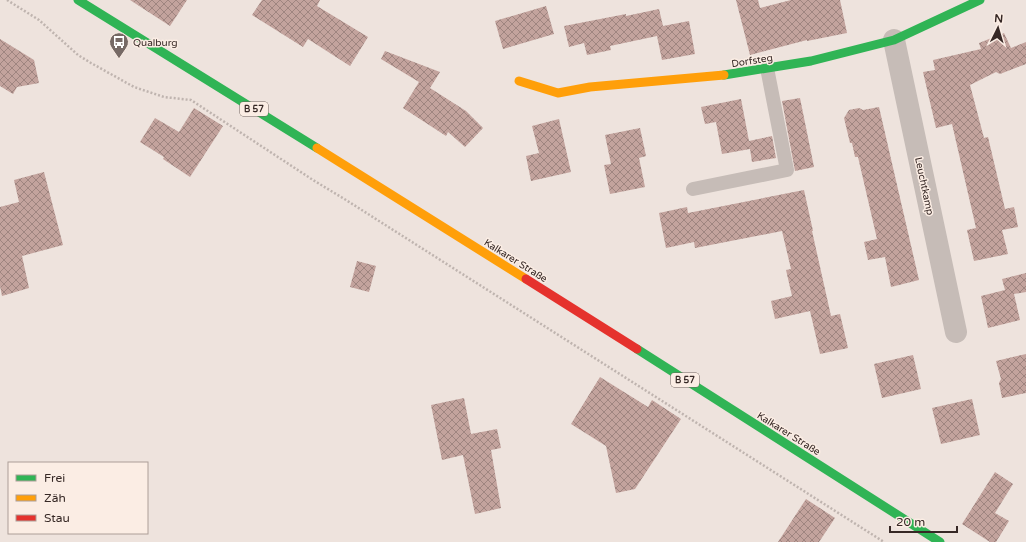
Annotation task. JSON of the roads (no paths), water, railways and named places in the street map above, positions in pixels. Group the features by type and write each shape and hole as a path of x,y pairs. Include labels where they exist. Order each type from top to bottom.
{"main road":[{"name":"Kalkarer Straße","path":"78,0 424,214 940,542"},
{"name":"Dorfsteg","path":"519,81 558,94 590,87 728,75 811,61 894,40 980,0"}],"street":[{"name":"Leuchtkamp","path":"894,40 956,332"}],"lane":[{"path":"693,189 787,170 767,68"}],"place":[{"name":"Qualburg","path":"119,59"}]}
